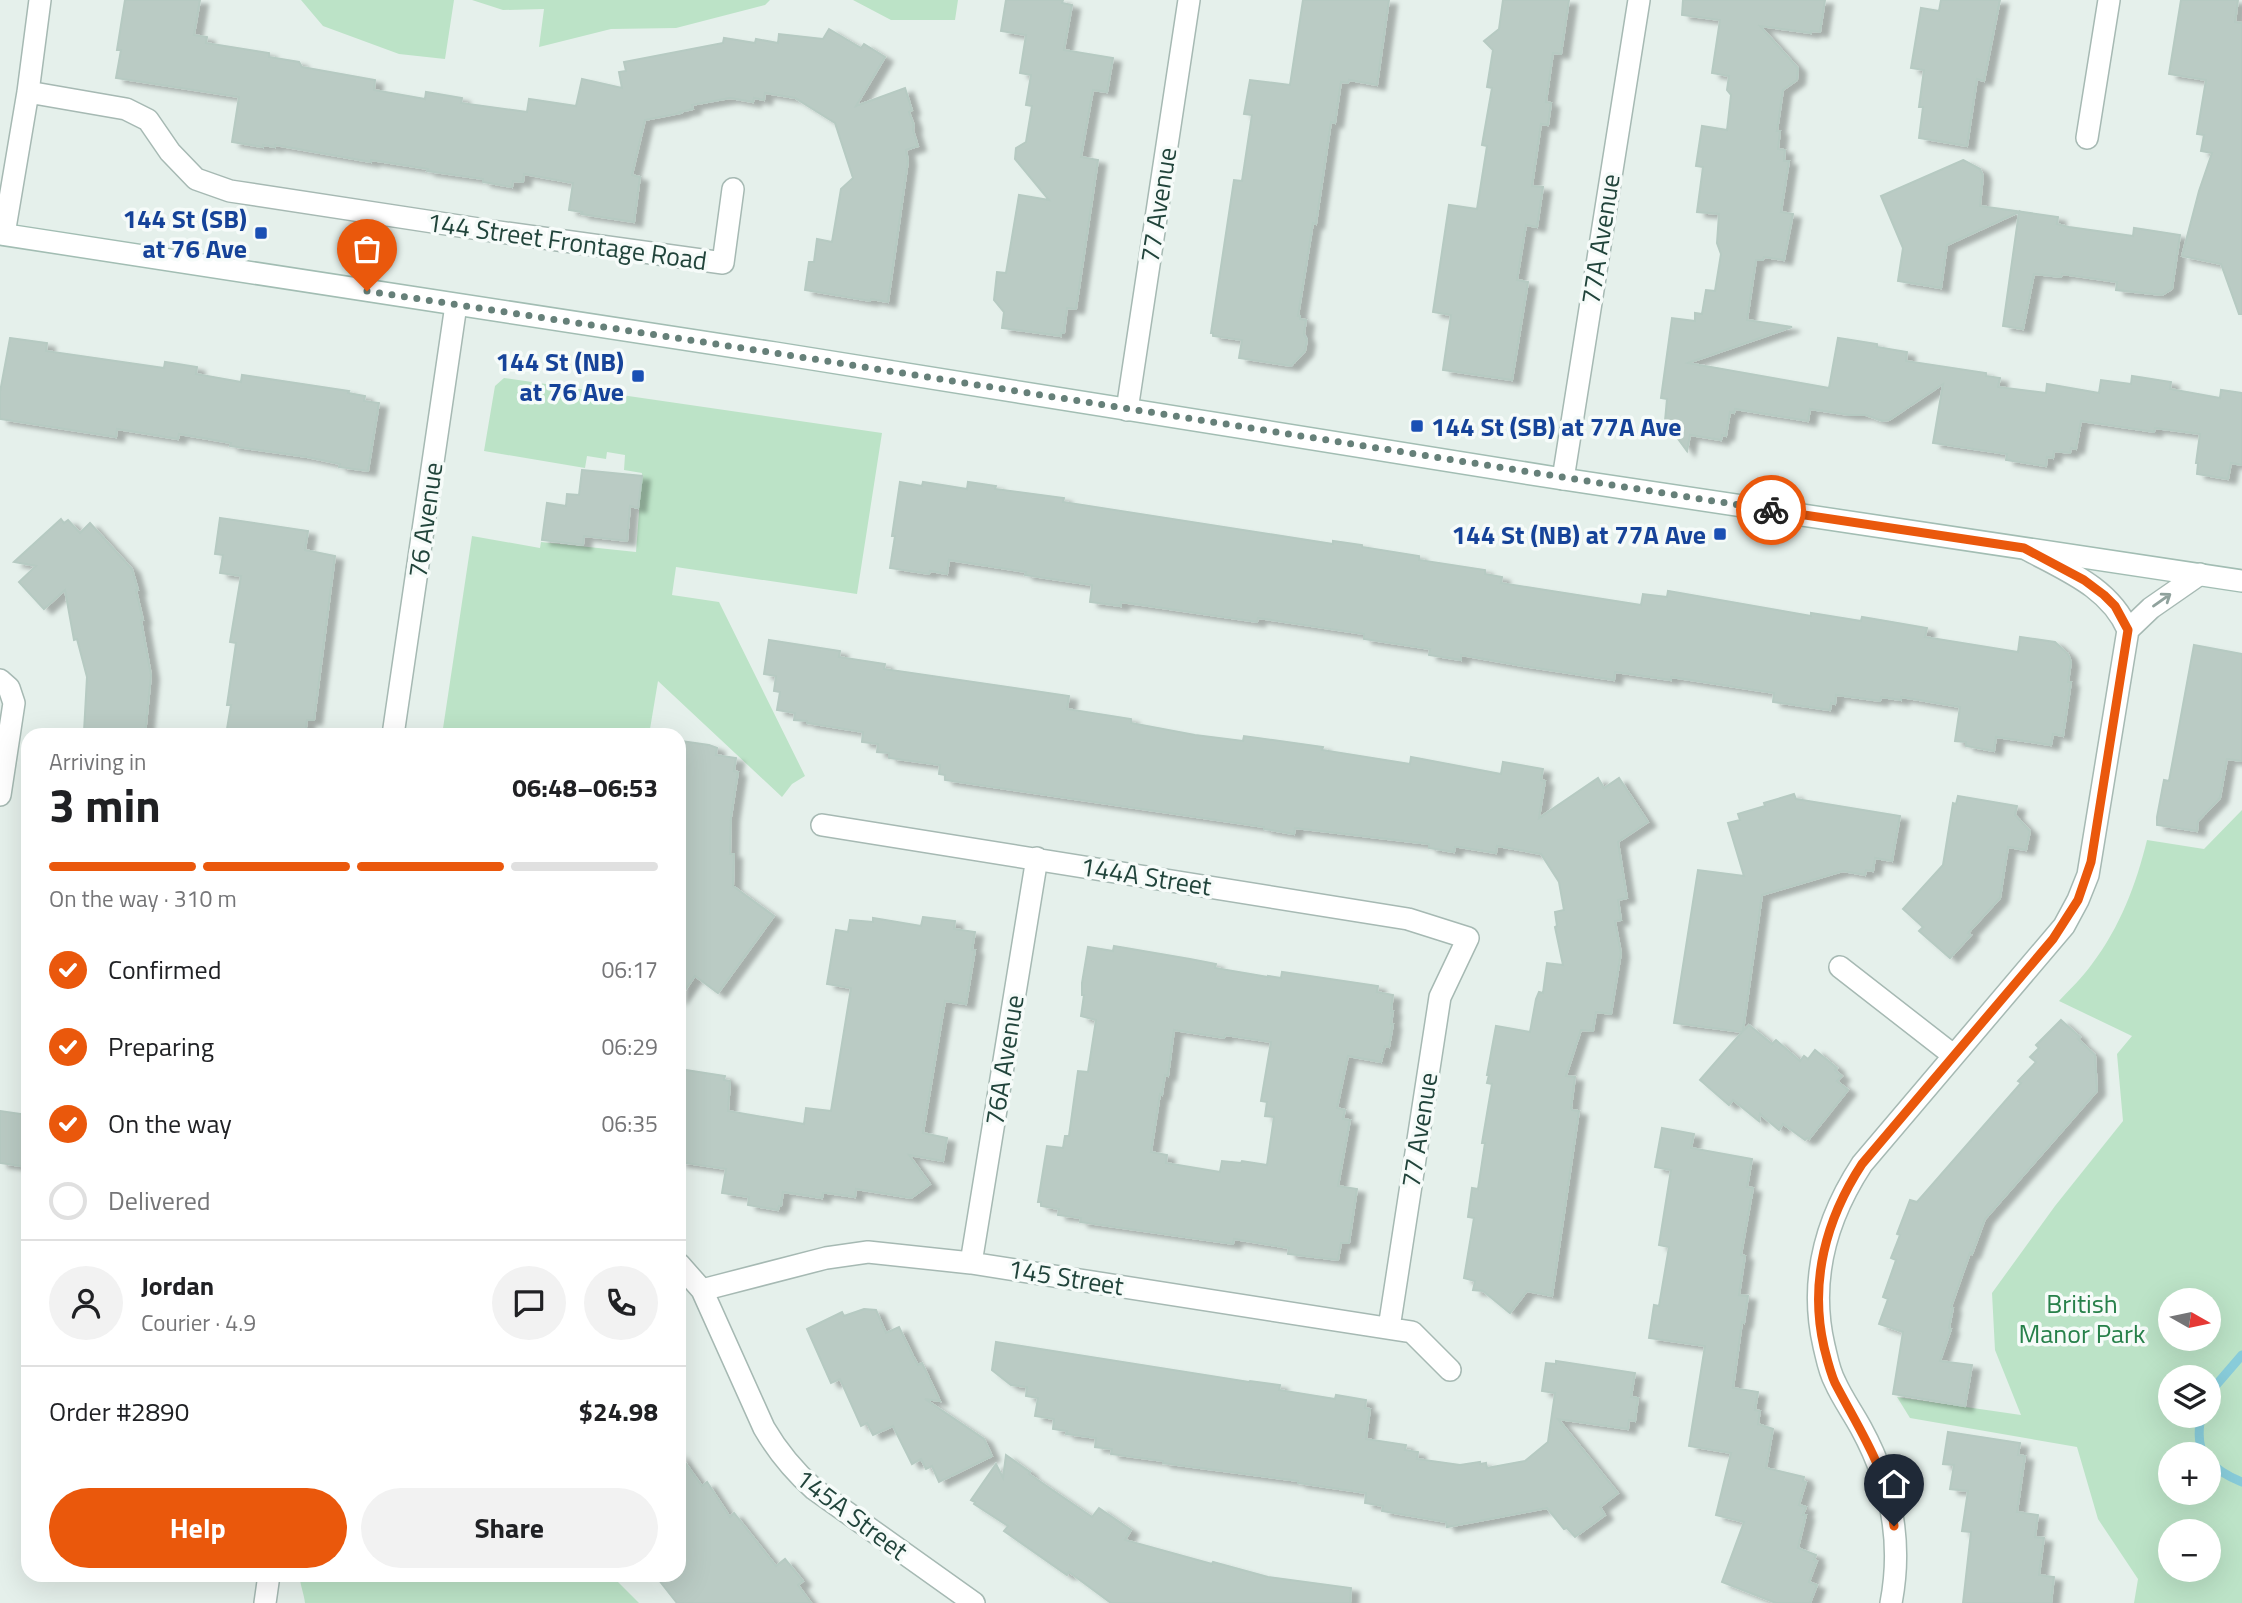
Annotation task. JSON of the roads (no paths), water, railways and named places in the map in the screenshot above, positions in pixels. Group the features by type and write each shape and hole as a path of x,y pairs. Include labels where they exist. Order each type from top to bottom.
{"street":[{"path":"40,0 28,92 2,234 787,355 1563,479 2242,581"},
{"name":"77 Avenue","path":"1127,410 1189,0"},
{"name":"77A Avenue","path":"1563,479 1639,0"},
{"path":"2087,138 2109,0"},
{"name":"144 Street Frontage Road","path":"28,92 125,109 148,120 170,152 196,179 230,191 492,231 723,262 733,189"},
{"name":"76 Avenue","path":"394,728 456,305"},
{"path":"2024,548 2084,580 2104,595 2115,606 2128,630"},
{"path":"1891,1603 1897,1545 1892,1507 1870,1445 1831,1372 1819,1320 1819,1275 1830,1227 1849,1184 1862,1164 2064,926 2084,888 2091,862 2128,630 2151,608 2200,574"},
{"path":"0,795 14,703 5,684"},
{"name":"144A Street","path":"822,825 1408,919 1468,938"},
{"name":"76A Avenue","path":"971,1262 1037,858"},
{"name":"77 Avenue","path":"1390,1328 1440,997 1468,938"},
{"path":"1840,967 1953,1055"},
{"name":"145 Street","path":"702,1290 827,1258 868,1252 971,1262 1412,1332 1450,1370"},
{"path":"686,1272 702,1290"},
{"name":"145A Street","path":"702,1290 764,1428 776,1450 792,1469 814,1489 974,1603"},
{"path":"265,1603 268,1582"}],"waterway":[{"path":"2221,1379 2242,1355"},
{"path":"2200,1428 2200,1442"},
{"path":"2221,1471 2242,1482"}],"place":[{"name":"144 St (SB) at 76 Ave","path":"261,233"},
{"name":"144 St (NB) at 76 Ave","path":"638,376"},
{"name":"144 St (SB) at 77A Ave","path":"1417,426"},
{"name":"144 St (NB) at 77A Ave","path":"1720,534"}],"park label":[{"name":"British Manor Park","path":"2082,1318"}]}
